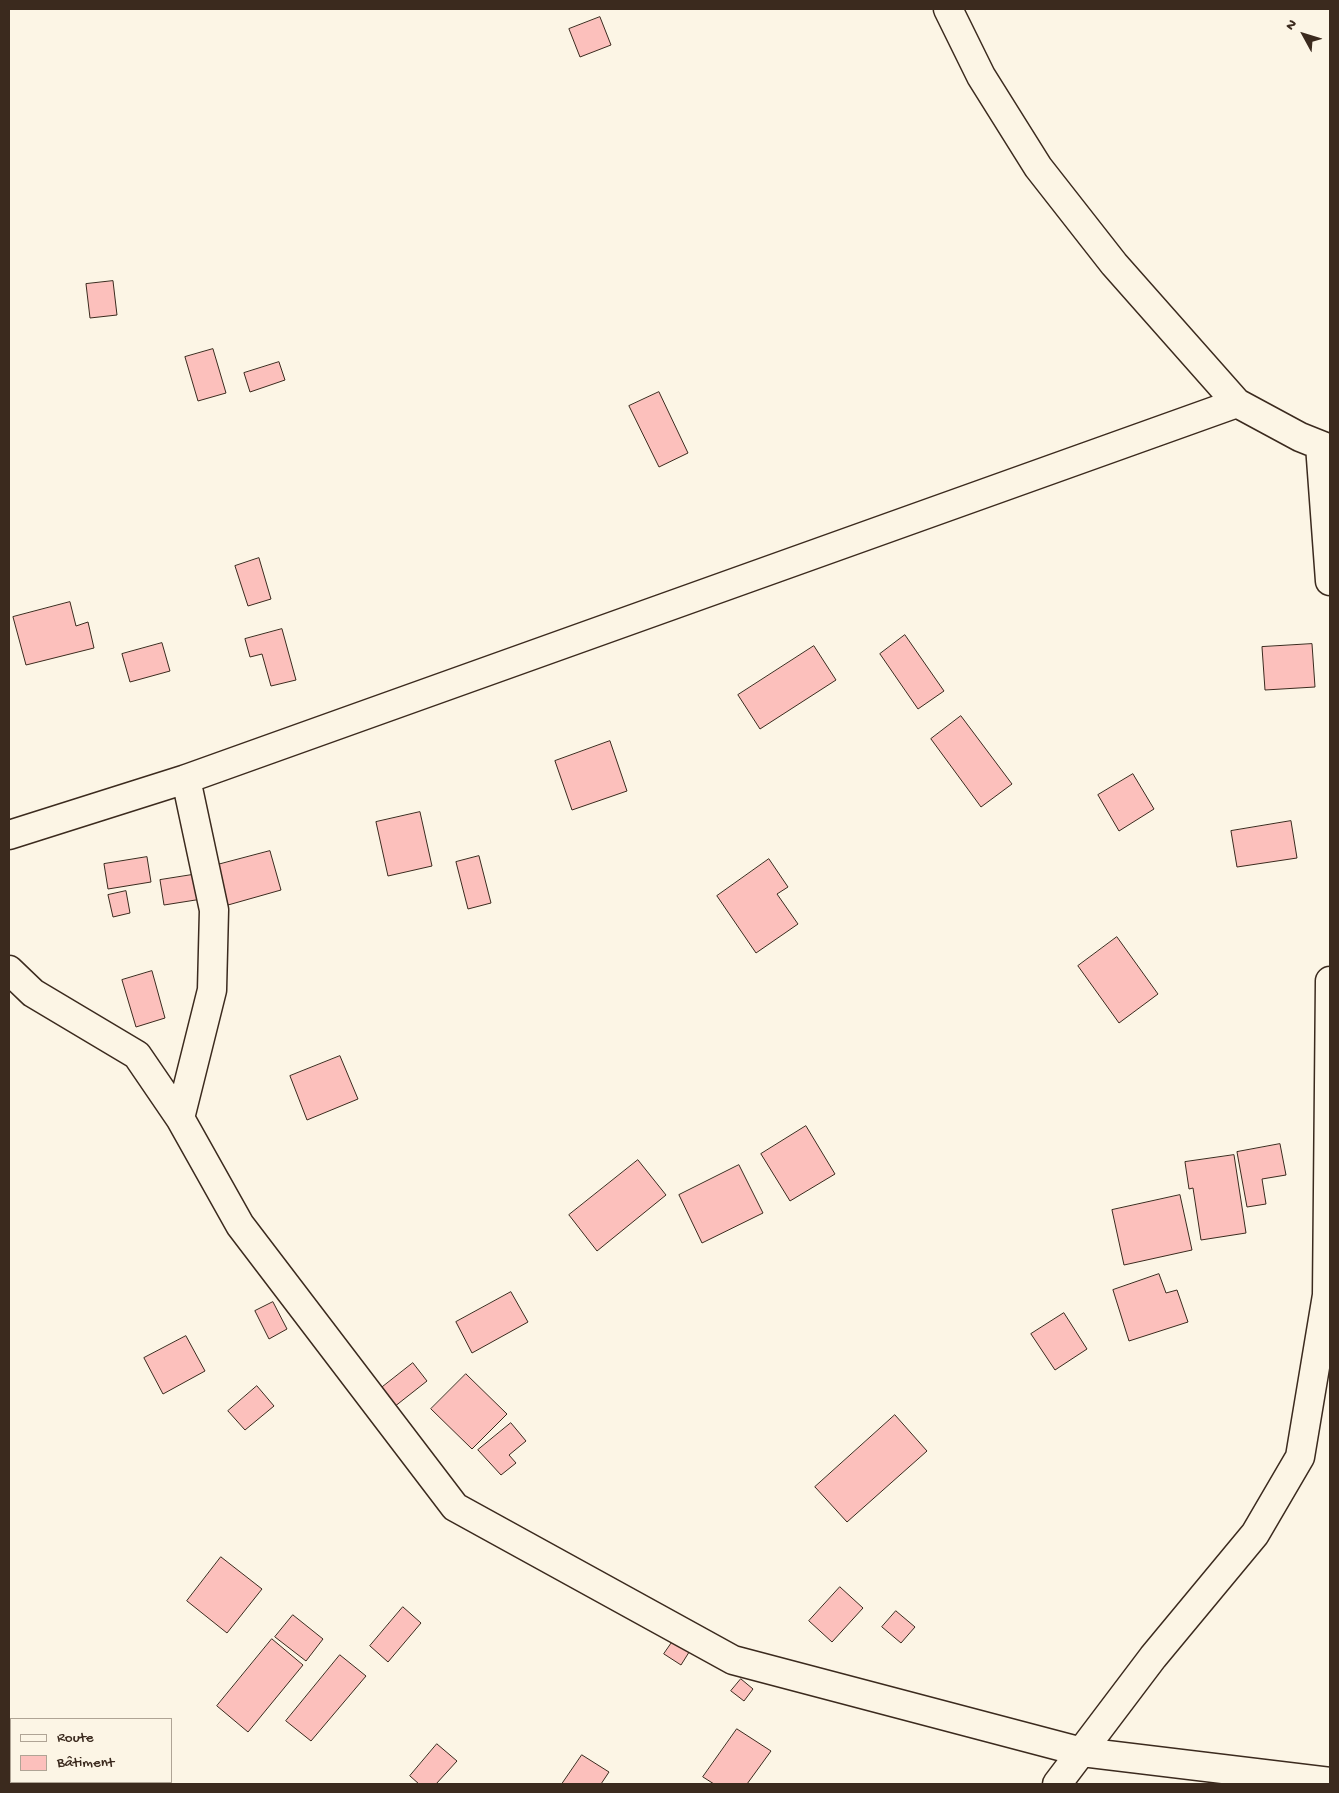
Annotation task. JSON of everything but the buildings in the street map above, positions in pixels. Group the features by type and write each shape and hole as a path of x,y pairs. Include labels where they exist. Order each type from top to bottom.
{"street":[{"path":"948,9 981,76 1038,167 1114,264 1236,403 1300,437 1325,447 1330,581"},
{"path":"9,835 186,779 1236,403"},
{"path":"180,1118 212,990 214,910 186,779"},
{"path":"9,970 33,993 138,1055 180,1118 240,1225 455,1507 733,1660 1082,1752 1330,1782"},
{"path":"1058,1784 1153,1657 1255,1534 1300,1457 1329,1297 1330,981"}]}
